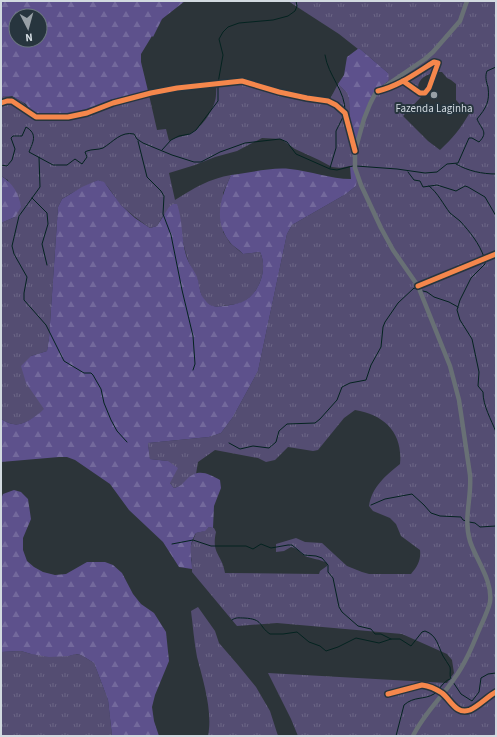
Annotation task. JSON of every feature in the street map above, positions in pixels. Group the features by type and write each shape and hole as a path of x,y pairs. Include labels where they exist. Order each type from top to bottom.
{"main road":[{"path":"413,736 466,660 490,601 490,589 468,534 467,514 471,484 456,383 418,286 393,250 376,218 355,168 355,151 370,104 378,91 433,52 460,21 467,1"}],"street":[{"path":"378,91 390,88 434,62 438,63 429,88 425,92 420,93 403,81"},
{"path":"1,104 7,101 12,101 36,117 68,117 88,113 113,103 151,93 177,88 242,81 285,94 328,101 336,105 343,110 347,117 355,151"},
{"path":"418,286 496,254"},
{"path":"388,694 427,685 443,694 456,708 462,711 467,711 496,692"}],"green space":[{"path":"1,1 185,1 162,19 153,37 152,36 141,54 141,62 149,95 63,116 34,116 26,104 12,96 4,96 1,99"},
{"path":"288,1 496,1 496,736 298,736 268,673 447,683 454,673 452,660 447,654 402,634 277,623 237,626 192,572 192,560 189,550 196,533 204,531 209,527 214,528 216,532 216,550 224,567 225,573 319,574 320,571 327,566 327,563 305,556 291,547 284,551 276,552 276,544 296,538 305,542 322,543 347,566 362,572 369,574 411,574 418,563 420,550 401,536 396,524 390,518 373,511 369,506 373,493 380,482 400,464 400,453 395,435 390,427 383,421 366,412 355,410 344,418 318,450 313,451 288,447 275,460 266,462 258,458 215,450 198,462 196,474 181,485 174,488 170,483 168,461 150,459 148,443 209,437 221,433 233,417 258,371 287,234 292,225 346,194 356,186 350,166 340,168 332,167 295,149 281,139 262,138 237,151 169,173 175,200 209,181 231,175 223,193 223,232 230,243 243,254 260,252 263,265 261,280 254,293 243,302 233,305 210,305 202,297 197,278 186,254 179,211 164,214 157,226 150,228 122,206 108,187 98,180 62,199 58,207 47,351 31,356 41,403 45,409 35,417 21,424 12,424 1,419 1,223 15,217 8,180 1,176 1,99 4,96 16,98 26,106 31,113 107,106 149,95 157,130 166,129 169,141 193,132 202,124 214,105 218,82 240,82 259,86 287,96 314,99 330,99 338,84 347,93 349,99 350,128 354,141 370,101 380,88 387,83 388,73 359,48 358,49 339,34","holes":["442,72 447,78 456,84 456,100 469,114 456,133 440,150 428,141 403,116 421,97 418,87 421,80 432,73"]},
{"path":"359,48 388,73 389,77 387,82 380,87 371,102 357,143 354,142 350,128 349,99 347,93 338,84 344,75 347,57"},
{"path":"350,166 353,166 357,175 356,186 346,194 292,225 287,234 258,371 233,417 221,433 209,437 148,443 150,459 168,461 178,468 170,483 174,488 181,485 191,476 200,473 207,474 220,480 221,488 214,506 213,528 209,527 205,531 196,533 193,538 191,547 192,569 179,567 163,542 129,510 110,484 75,460 67,457 59,457 1,462 1,419 12,424 21,424 34,417 44,409 26,383 21,366 31,356 47,351 58,207 62,199 82,187 98,180 104,182 121,205 135,218 150,228 157,226 169,207 173,204 177,204 186,255 197,277 203,298 211,305 224,306 242,302 254,293 263,273 260,252 243,254 230,243 221,225 220,208 224,192 231,175 268,169 283,169 351,179"},
{"path":"1,176 15,189 21,207 15,217 1,223"},
{"path":"14,490 21,492 28,499 31,519 23,538 23,550 27,561 43,572 55,575 66,574 87,562 105,562 113,565 122,573 133,594 141,604 154,613 166,632 169,661 155,695 152,707 154,721 159,736 112,736 108,700 94,663 81,655 76,654 69,656 49,657 21,651 1,652 1,499 3,494"},
{"path":"198,607 215,631 219,643 256,687 270,711 278,736 208,736 208,707 197,657 191,611"},
{"path":"21,651 31,654 69,656 75,654 81,655 94,663 108,700 112,736 1,736 1,652"}],"waterway":[{"path":"162,150 171,140 179,136 190,134 196,130 218,101 218,83 223,55 219,39 223,32 228,27 239,23 273,20 288,16 295,11 297,6 296,1"},
{"path":"325,55 327,63 343,97 345,112"},
{"path":"356,166 425,173 437,172 447,164 458,163 469,138 479,142 482,139 484,133 477,119 488,101 488,87 486,81 487,71 496,67"},
{"path":"330,168 336,148 336,131 344,115"},
{"path":"1,165 7,166 12,160 15,149 11,138 13,136 22,136 26,127 32,132 34,138 29,152 53,165 67,165 75,159 82,164 87,157 85,152 103,148 117,138 129,133 134,134 137,139 143,143 194,162 201,162 220,152 245,143 280,139 287,142 296,154 330,169 337,170 353,166"},
{"path":"138,141 147,177 164,196 163,214 171,235 193,336 195,364 193,370"},
{"path":"39,157 40,187 19,216 12,246 14,254 27,277 24,300 46,325 64,361 84,373 91,373 93,375 101,389 104,403 111,420 117,431 127,442"},
{"path":"456,164 475,172 496,174"},
{"path":"408,172 414,180 420,181 423,187 437,185 456,191 465,186 468,187 485,197 496,216"},
{"path":"429,186 438,195 450,213 460,221 471,234 480,247 484,257"},
{"path":"32,198 47,213 48,224 42,244 47,265"},
{"path":"485,260 485,264 471,278 460,300 457,310 460,320 472,339 479,372 478,386 483,392 486,407 496,432"},
{"path":"229,443 240,449 253,446 269,448 276,442 279,431 287,424 315,423 320,419 337,400 342,387 350,383 366,380 371,365 381,347 385,322 398,303 414,288 417,289"},
{"path":"423,291 458,307"},
{"path":"496,459 496,467"},
{"path":"371,505 385,499 412,494 431,513 440,516 461,517 466,521"},
{"path":"469,522 475,523 480,527 496,526"},
{"path":"172,544 193,540 211,546 246,546 253,549 261,544 271,548 292,545 304,555 322,558 328,565 328,572 333,578 339,607 342,612 358,626 371,629 375,634 381,634 391,639"},
{"path":"232,620 239,618 258,621 270,634 297,632 309,642 320,646 326,651 356,638 379,643 391,639 400,639 411,646 422,632 425,631 432,635 437,641 443,656 450,667 451,679"},
{"path":"453,682 461,694 472,701 479,692 481,678 488,674 496,673"},
{"path":"396,736 404,705 412,700 434,694 445,682 450,679"}],"cycle path":[{"path":"378,91 400,83 414,75 434,62 438,63 429,88 425,93 420,93 403,81"},
{"path":"1,103 12,101 36,117 68,117 87,113 113,103 151,93 177,88 242,81 279,92 328,101 336,105 345,113 355,151"},
{"path":"418,286 496,254"},
{"path":"388,694 425,685 440,692 457,709 465,711 470,710 480,704 496,692"}],"place":[{"name":"Fazenda Laginha","path":"434,95"}]}
